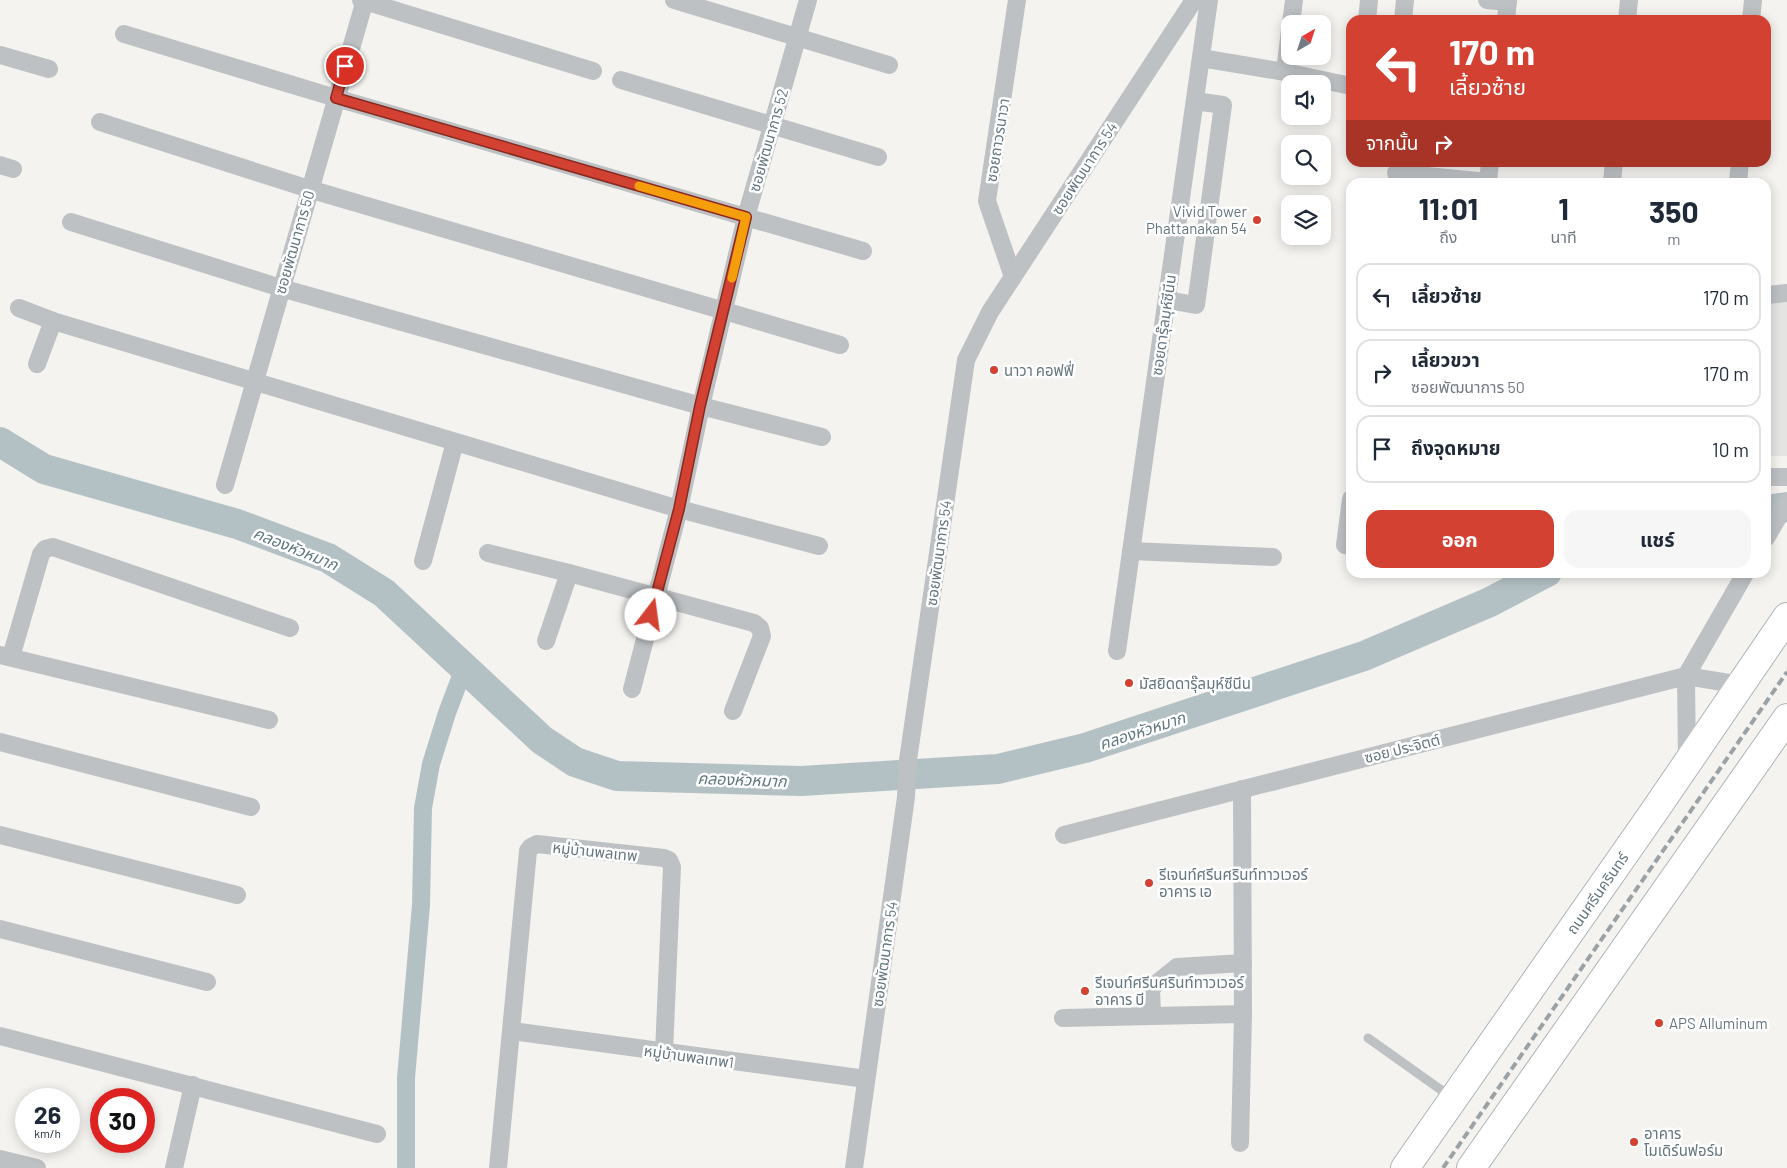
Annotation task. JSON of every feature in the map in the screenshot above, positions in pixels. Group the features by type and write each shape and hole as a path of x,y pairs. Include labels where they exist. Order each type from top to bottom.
{"main road":[{"name":"ถนนศรีนครินทร์","path":"1406,1168 1784,624"},
{"path":"1471,1168 1787,718"}],"street":[{"path":"363,0 592,71"},
{"name":"ซอยพัฒนาการ 50","path":"225,484 363,0"},
{"path":"674,0 889,65"},
{"name":"ซอยพัฒนาการ 52","path":"632,689 679,509 700,406 746,217 808,0"},
{"name":"ซอยถาวรนาวา","path":"1013,277 987,201 1018,0"},
{"name":"ซอยพัฒนาการ 54","path":"854,1168 906,797 908,760 966,360 990,312 1194,0"},
{"name":"ซอยดารุ๊ลมุห์ซีนีน","path":"1117,651 1209,0"},
{"path":"1292,15 1294,0"},
{"path":"1367,15 1369,0"},
{"path":"1404,15 1405,0"},
{"path":"1414,15 1415,0"},
{"path":"1487,0 1508,1 1507,15"},
{"path":"1628,15 1629,0"},
{"path":"1752,15 1753,0"},
{"path":"124,34 336,98 863,251"},
{"path":"0,55 49,69"},
{"path":"1201,58 1285,72 1346,85"},
{"path":"1285,72 1286,65"},
{"path":"621,80 878,157"},
{"path":"1167,300 1196,305 1223,105 1195,101"},
{"path":"100,122 310,189 840,345"},
{"path":"1397,173 1448,178"},
{"path":"71,222 281,288 700,406 822,437"},
{"path":"1771,295 1787,293"},
{"path":"19,308 53,321 679,509 819,546"},
{"path":"36,364 53,321"},
{"path":"423,561 455,442"},
{"path":"1771,477 1787,476"},
{"path":"1771,530 1787,502"},
{"path":"269,720 6,656 41,554 45,549 53,547 290,628"},
{"path":"1131,551 1273,557"},
{"path":"488,553 754,623 760,628 762,636 733,711"},
{"path":"546,641 569,573"},
{"path":"1687,764 1686,676 1743,578"},
{"name":"ซอย ประจิตต์","path":"1064,835 1686,676 1741,685"},
{"path":"0,742 251,807"},
{"path":"1240,1143 1243,1014 1242,789"},
{"path":"0,835 237,895"},
{"name":"หมู่บ้านพลเทพ","path":"498,1168 528,851 531,847 537,844 669,860 672,866 664,1052"},
{"path":"0,929 207,982"},
{"path":"1152,1015 1151,988 1177,967 1243,963"},
{"path":"1063,1018 1243,1014"},
{"name":"หมู่บ้านพลเทพ1","path":"512,1032 866,1079"},
{"path":"0,1036 377,1134"},
{"path":"174,1168 194,1085"},
{"path":"0,1159 37,1168"}],"lane":[{"path":"1368,1038 1454,1099"}],"shaded area":[{"path":"1771,299 1787,302 1787,456 1771,456"}],"waterway":[{"name":"คลองหัวหมาก","path":"0,442 44,469 237,524 328,558 384,593 542,740 575,762 617,776 801,781 998,769 1085,748 1364,656 1490,602 1536,578"},
{"name":"คลองหัวหมาก","path":"1771,509 1787,507"},
{"path":"406,1168 406,1078 421,905 423,808 431,764 464,668"}],"railway":[{"path":"1443,1168 1787,672"}],"slow traffic":[{"path":"639,186 746,217 732,278"}],"place":[{"name":"Vivid Tower Phattanakan 54","path":"1257,220"},
{"name":"นาวา คอฟฟี่","path":"994,370"},
{"name":"มัสยิดดารุ๊ลมุห์ซีนีน","path":"1129,683"},
{"name":"รีเจนท์ศรีนศรินท์ทาวเวอร์ อาคาร เอ","path":"1149,883"},
{"name":"รีเจนท์ศรีนศรินท์ทาวเวอร์ อาคาร บี","path":"1085,991"},
{"name":"APS Alluminum","path":"1659,1023"},
{"name":"อาคาร โมเดิร์นฟอร์ม","path":"1634,1142"}],"route":[{"path":"345,66 336,98 746,217 700,406 679,509 651,615"}]}
